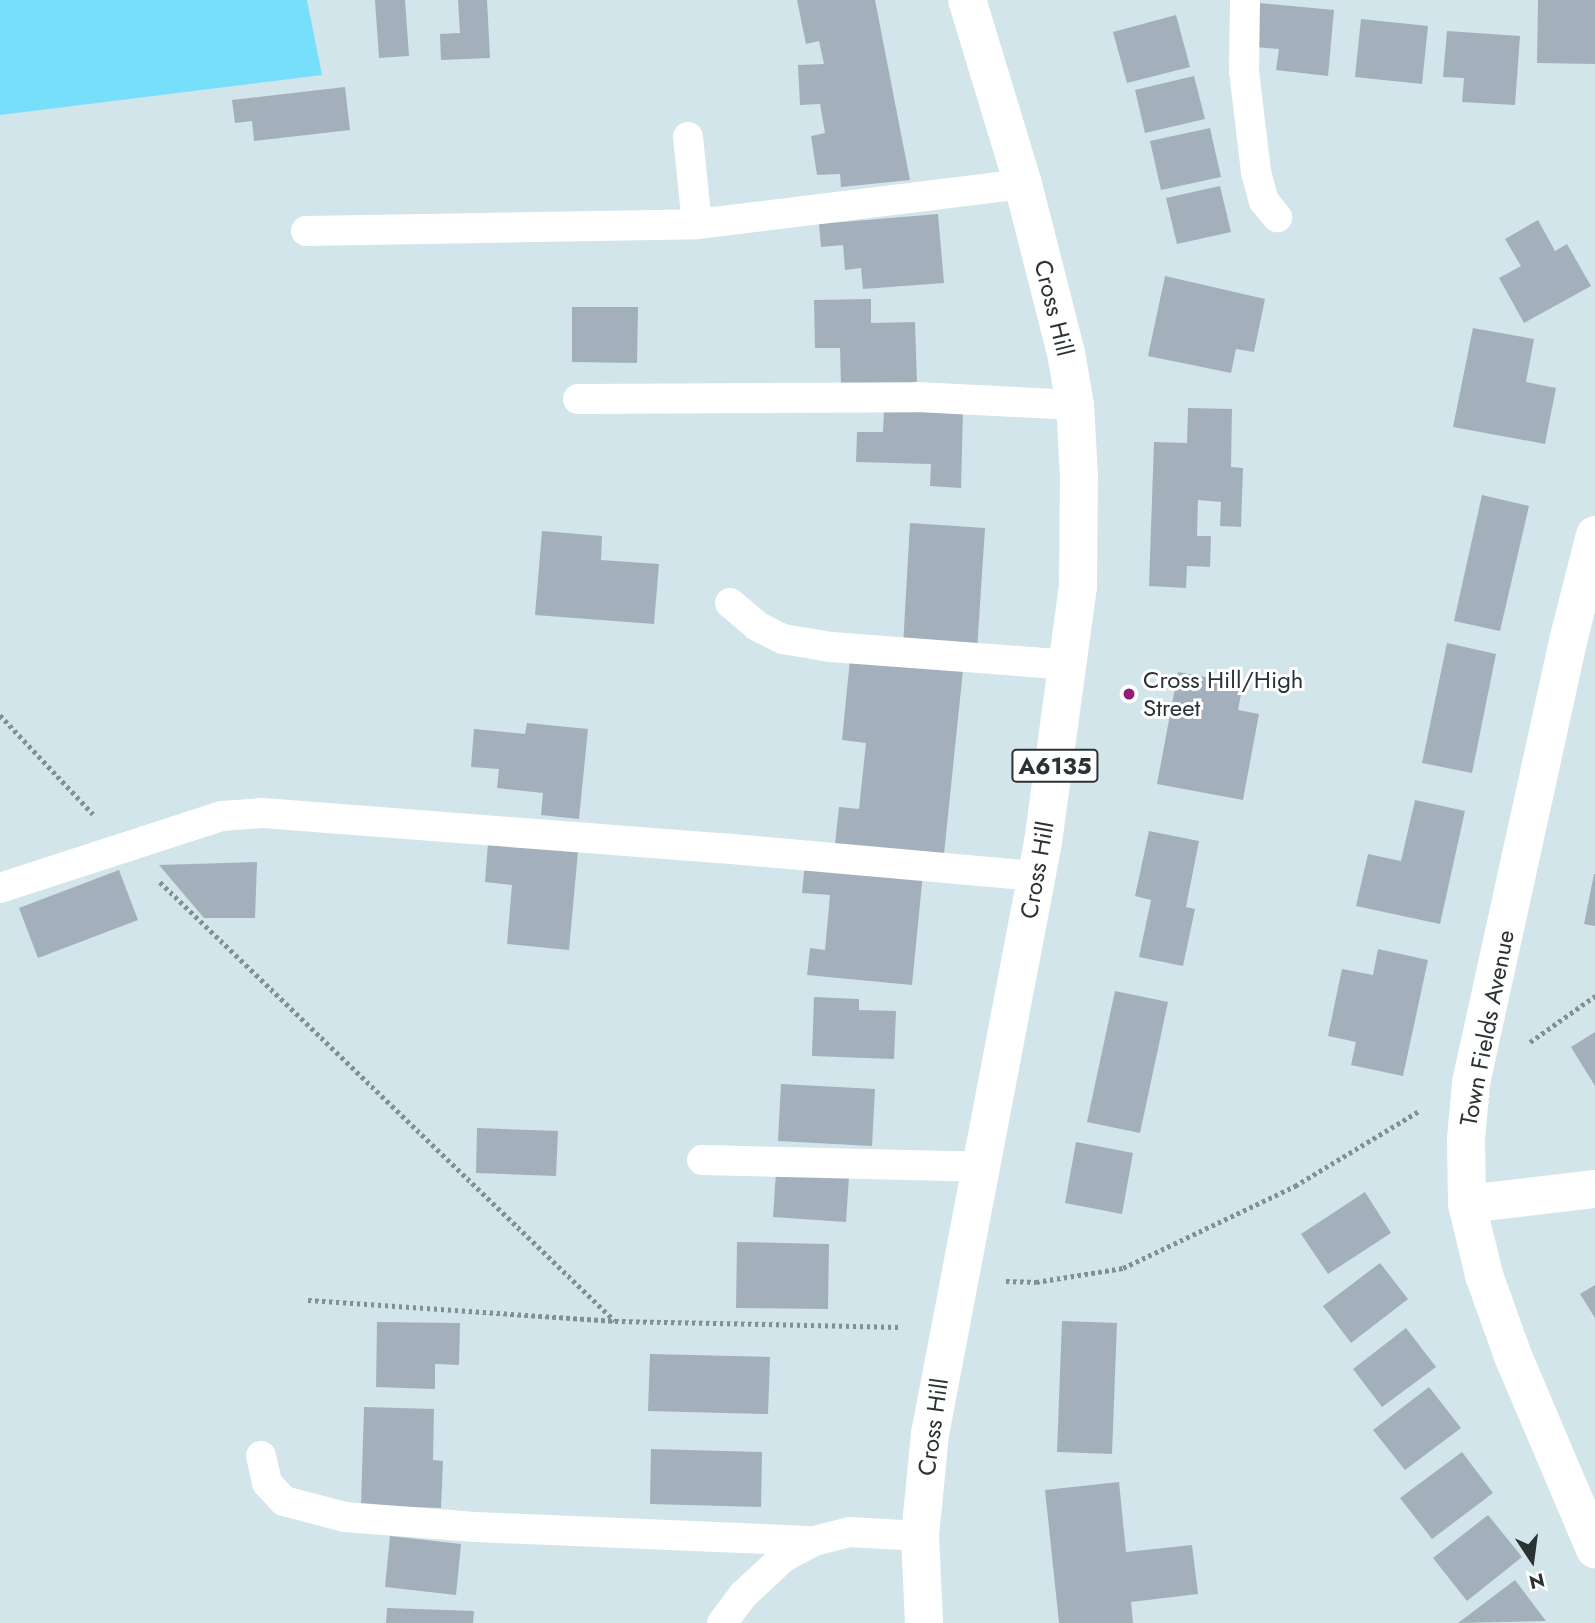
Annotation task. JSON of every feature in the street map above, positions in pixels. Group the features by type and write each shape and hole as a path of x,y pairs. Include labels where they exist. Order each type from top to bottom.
{"main road":[{"name":"Cross Hill","path":"920,1536 930,1434 1036,876 1069,665 1078,586 1079,476 1075,405 1066,353 1023,184 967,0"},
{"name":"Town Fields Avenue","path":"1595,535 1569,637 1471,1083 1466,1139 1467,1204 1484,1275 1513,1356 1595,1549"},
{"path":"1467,1204 1595,1189"},
{"name":"A6135","path":"920,1536 924,1623"}],"lane":[{"path":"1245,0 1244,71 1256,172 1264,201 1277,217"},
{"path":"688,137 698,224"},
{"path":"306,231 698,224 1023,184"},
{"path":"578,399 917,397 1075,405"},
{"path":"730,603 757,626 783,639 831,647 1069,665"},
{"path":"0,888 222,816 263,813 721,848 1036,876"},
{"path":"702,1160 982,1167"},
{"path":"261,1456 267,1483 284,1501 345,1517 476,1527 814,1541"},
{"path":"722,1623 744,1594 785,1557 814,1541 850,1532 920,1536"}],"path":[{"path":"0,715 124,847 615,1321"},
{"path":"961,1278 1036,1282 1123,1268 1295,1186 1471,1083"},
{"path":"308,1300 615,1321 948,1328"}],"shaded area":[{"path":"0,0 307,0 322,75 0,115"}],"building":[{"path":"375,0 405,0 409,56 379,58"},
{"path":"458,0 487,0 490,58 441,60 440,34 460,33"},
{"path":"797,0 875,0 910,180 841,187 840,174 817,175 811,136 825,133 820,104 800,105 798,65 824,64 819,41 806,44"},
{"path":"1538,0 1595,0 1595,64 1537,63"},
{"path":"1260,3 1334,10 1328,76 1276,70 1279,49 1256,47"},
{"path":"1176,15 1190,67 1127,83 1113,32"},
{"path":"1361,19 1428,26 1422,84 1355,77"},
{"path":"1447,31 1520,36 1515,105 1462,102 1464,78 1443,77"},
{"path":"1194,76 1205,119 1145,133 1135,90"},
{"path":"345,87 350,130 254,141 252,121 235,123 232,100"},
{"path":"1210,128 1221,177 1161,190 1150,141"},
{"path":"1220,186 1231,232 1177,244 1166,198"},
{"path":"938,214 944,283 863,289 861,268 845,270 843,245 821,247 819,224"},
{"path":"1538,220 1555,251 1567,244 1591,286 1524,323 1499,278 1521,266 1505,239"},
{"path":"1165,276 1265,299 1254,352 1236,349 1231,373 1148,356"},
{"path":"871,299 871,323 915,322 917,385 841,386 840,348 815,348 814,300"},
{"path":"572,307 638,307 637,363 572,362"},
{"path":"1473,328 1534,339 1526,382 1556,388 1545,444 1453,427"},
{"path":"1188,408 1232,409 1231,467 1243,468 1241,527 1220,526 1221,502 1198,500 1197,536 1211,536 1210,567 1187,566 1186,588 1149,586 1154,442 1187,443"},
{"path":"884,410 963,411 961,488 930,486 931,464 856,462 857,432 883,432"},
{"path":"1482,495 1529,506 1500,631 1454,621"},
{"path":"910,523 985,528 977,650 903,646"},
{"path":"542,531 602,536 601,560 659,564 654,624 535,615"},
{"path":"1447,643 1496,654 1472,773 1422,763"},
{"path":"850,659 963,670 944,854 835,844 839,807 859,809 866,743 842,740"},
{"path":"1178,672 1243,684 1238,710 1259,714 1243,800 1157,784"},
{"path":"527,723 588,729 579,819 541,815 543,793 497,788 499,769 471,767 474,729 525,734"},
{"path":"1415,800 1465,811 1440,924 1356,906 1368,854 1401,861"},
{"path":"1149,831 1199,841 1186,907 1195,909 1183,966 1139,957 1151,900 1135,896"},
{"path":"488,843 578,851 569,950 507,944 512,885 485,882"},
{"path":"257,862 255,918 204,918 159,865"},
{"path":"805,862 923,873 912,985 807,975 810,948 825,950 830,895 802,893"},
{"path":"119,870 138,920 38,958 19,908"},
{"path":"1595,874 1595,926 1584,924"},
{"path":"1378,949 1428,960 1403,1076 1351,1065 1356,1042 1328,1036 1342,969 1373,975"},
{"path":"1115,991 1168,1002 1140,1133 1087,1122"},
{"path":"814,997 859,999 859,1010 896,1011 894,1059 812,1056"},
{"path":"1595,1032 1595,1086 1571,1047"},
{"path":"781,1084 875,1089 872,1146 778,1141"},
{"path":"477,1128 558,1131 556,1176 476,1173"},
{"path":"1076,1142 1133,1153 1122,1214 1065,1203"},
{"path":"776,1171 849,1176 846,1222 773,1217"},
{"path":"1365,1192 1391,1233 1328,1274 1301,1234"},
{"path":"737,1242 829,1244 828,1309 736,1308"},
{"path":"1380,1263 1408,1299 1351,1343 1323,1306"},
{"path":"1595,1285 1595,1318 1580,1294"},
{"path":"1062,1321 1117,1323 1112,1454 1057,1452"},
{"path":"377,1322 460,1323 459,1365 435,1364 435,1389 376,1387"},
{"path":"1406,1328 1436,1367 1382,1407 1353,1369"},
{"path":"650,1354 770,1357 768,1414 648,1411"},
{"path":"1429,1387 1461,1428 1405,1470 1373,1430"},
{"path":"364,1407 434,1409 433,1460 443,1461 441,1508 361,1505"},
{"path":"651,1449 762,1452 761,1507 650,1504"},
{"path":"1462,1452 1493,1493 1432,1539 1400,1498"},
{"path":"1119,1482 1126,1552 1192,1545 1198,1594 1131,1602 1133,1623 1059,1623 1045,1490"},
{"path":"1488,1515 1522,1557 1467,1601 1433,1558"},
{"path":"390,1536 461,1544 456,1595 385,1587"},
{"path":"1515,1580 1546,1621 1458,1623"},
{"path":"387,1608 474,1611 473,1623 386,1623"}],"place":[{"name":"Cross Hill/High Street","path":"1129,694"}]}
